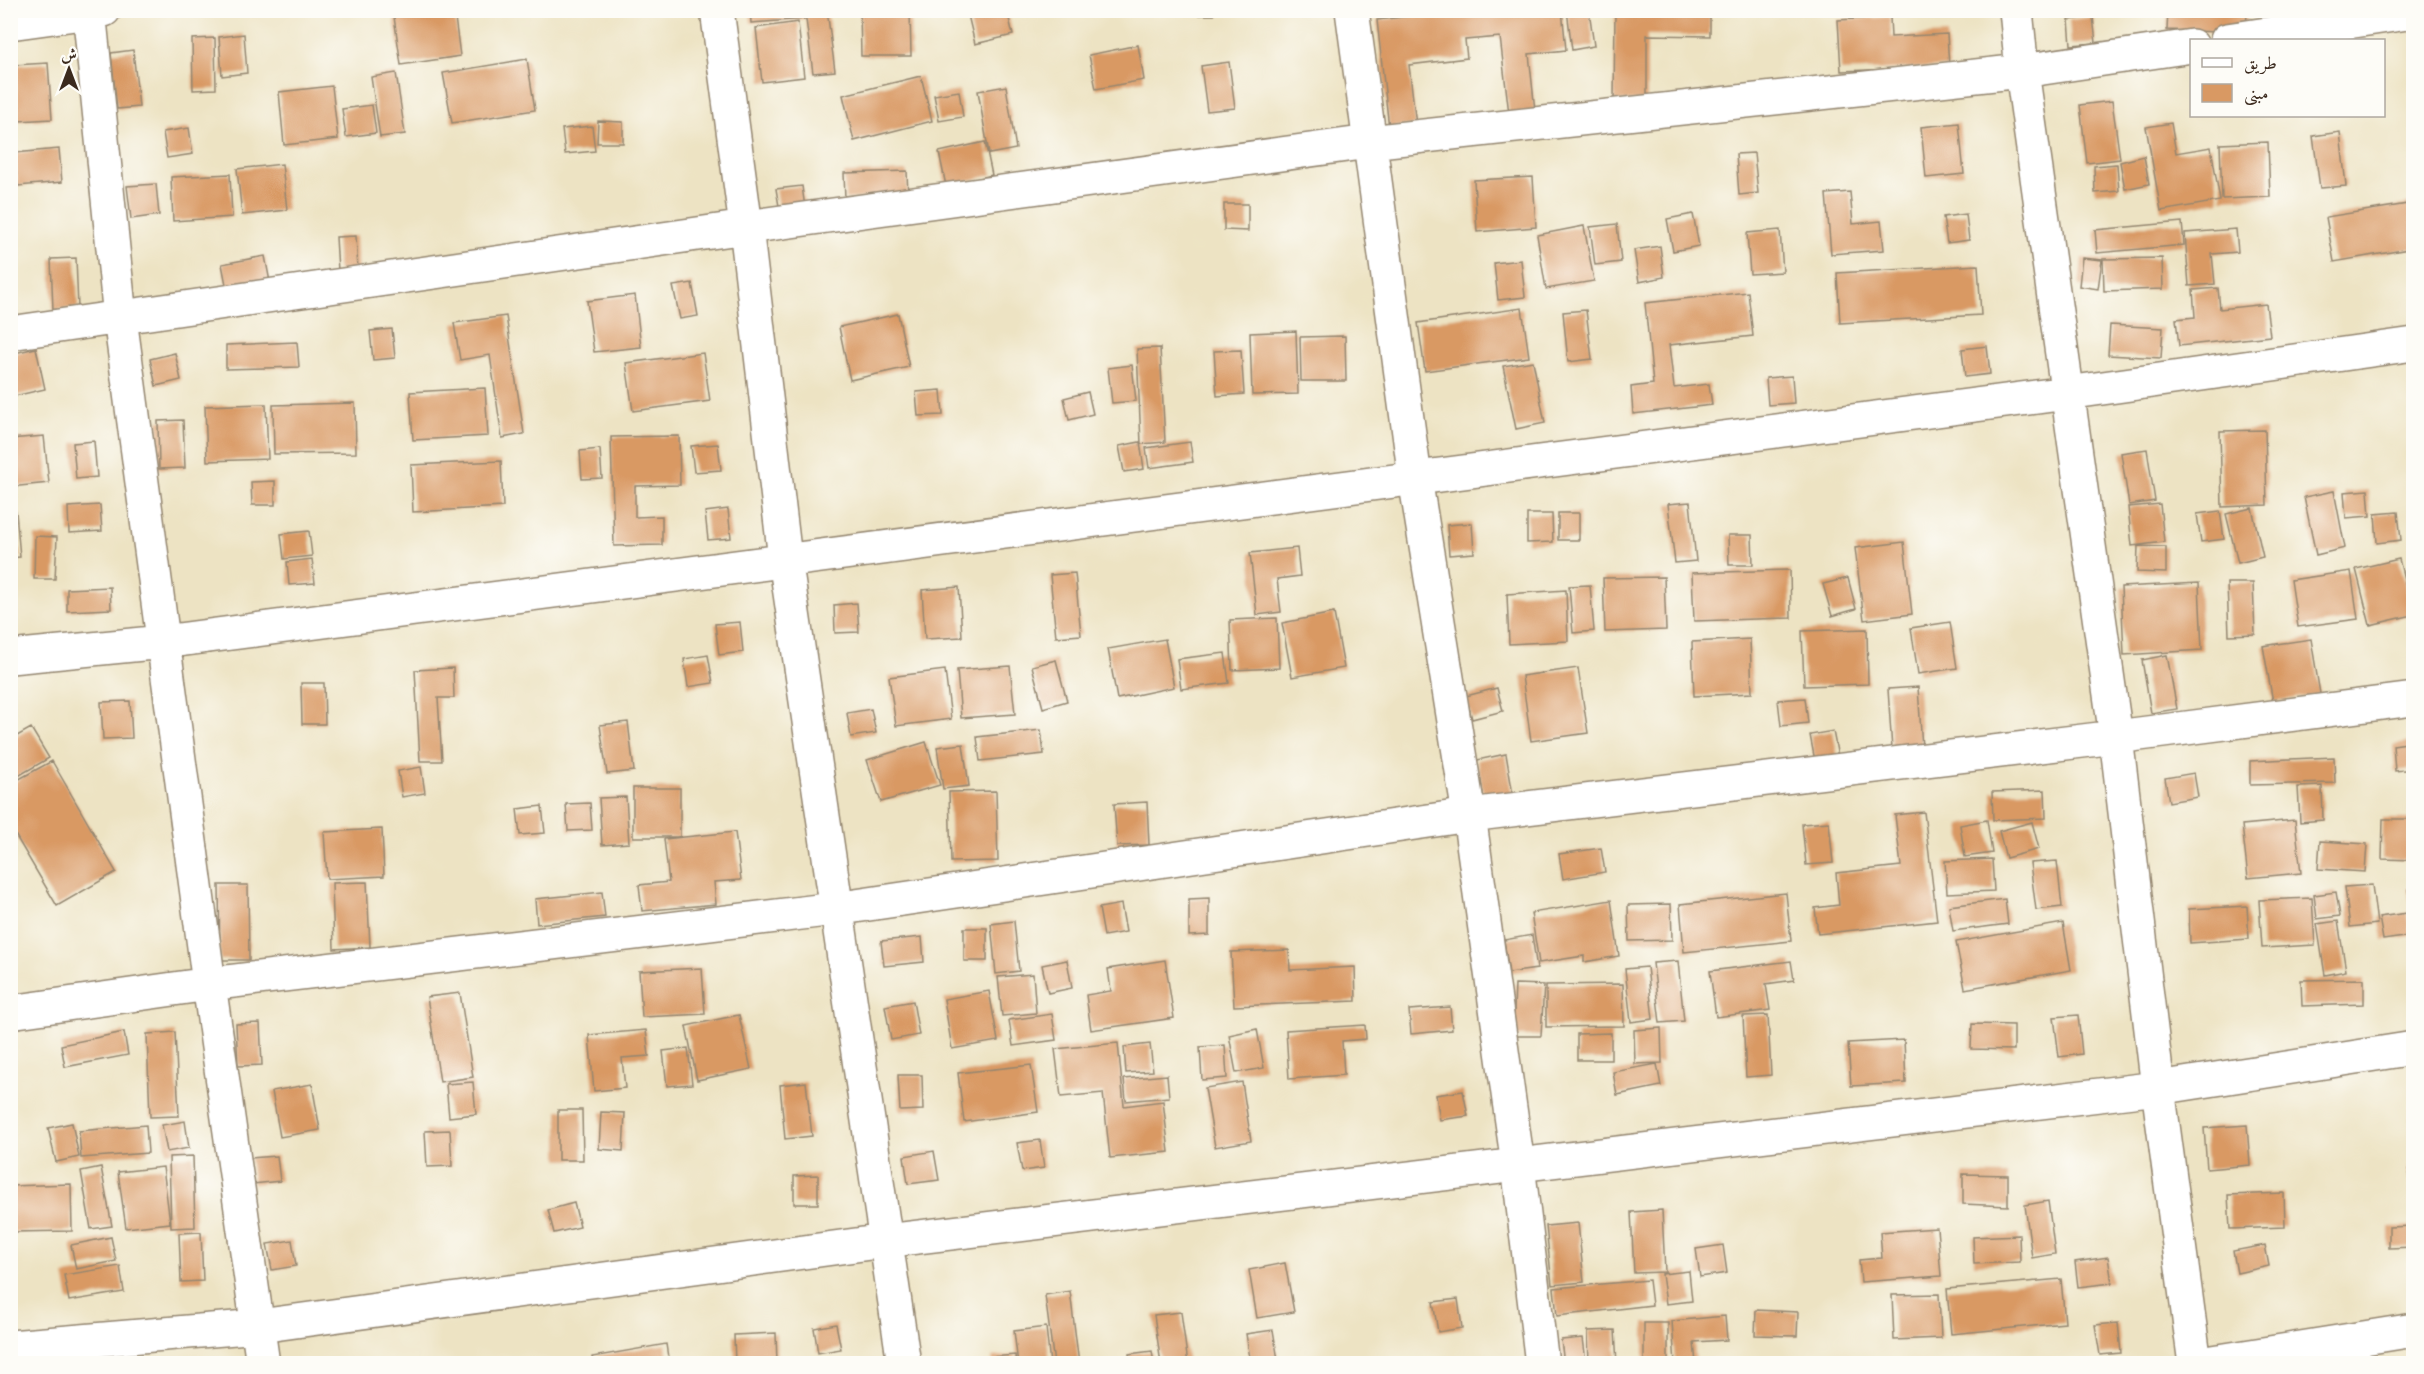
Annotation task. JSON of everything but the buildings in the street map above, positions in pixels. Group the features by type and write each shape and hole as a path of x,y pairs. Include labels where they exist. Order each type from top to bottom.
{"street":[{"path":"717,10 746,227 785,559 904,1364"},
{"path":"1352,10 1415,478 1469,815 1518,1165 1542,1364"},
{"path":"2016,10 2022,71 2116,737 2158,1089 2195,1364"},
{"path":"10,23 94,11 120,318 209,984 263,1364"},
{"path":"2234,39 2414,12"},
{"path":"10,333 746,227 1369,142 2022,71 2190,46"},
{"path":"10,657 163,642 2067,393 2414,344"},
{"path":"10,1012 209,984 835,909 1469,815 2414,699"},
{"path":"10,1347 259,1326 885,1241 2158,1089 2414,1048"},
{"path":"2200,1364 2414,1330"}]}
